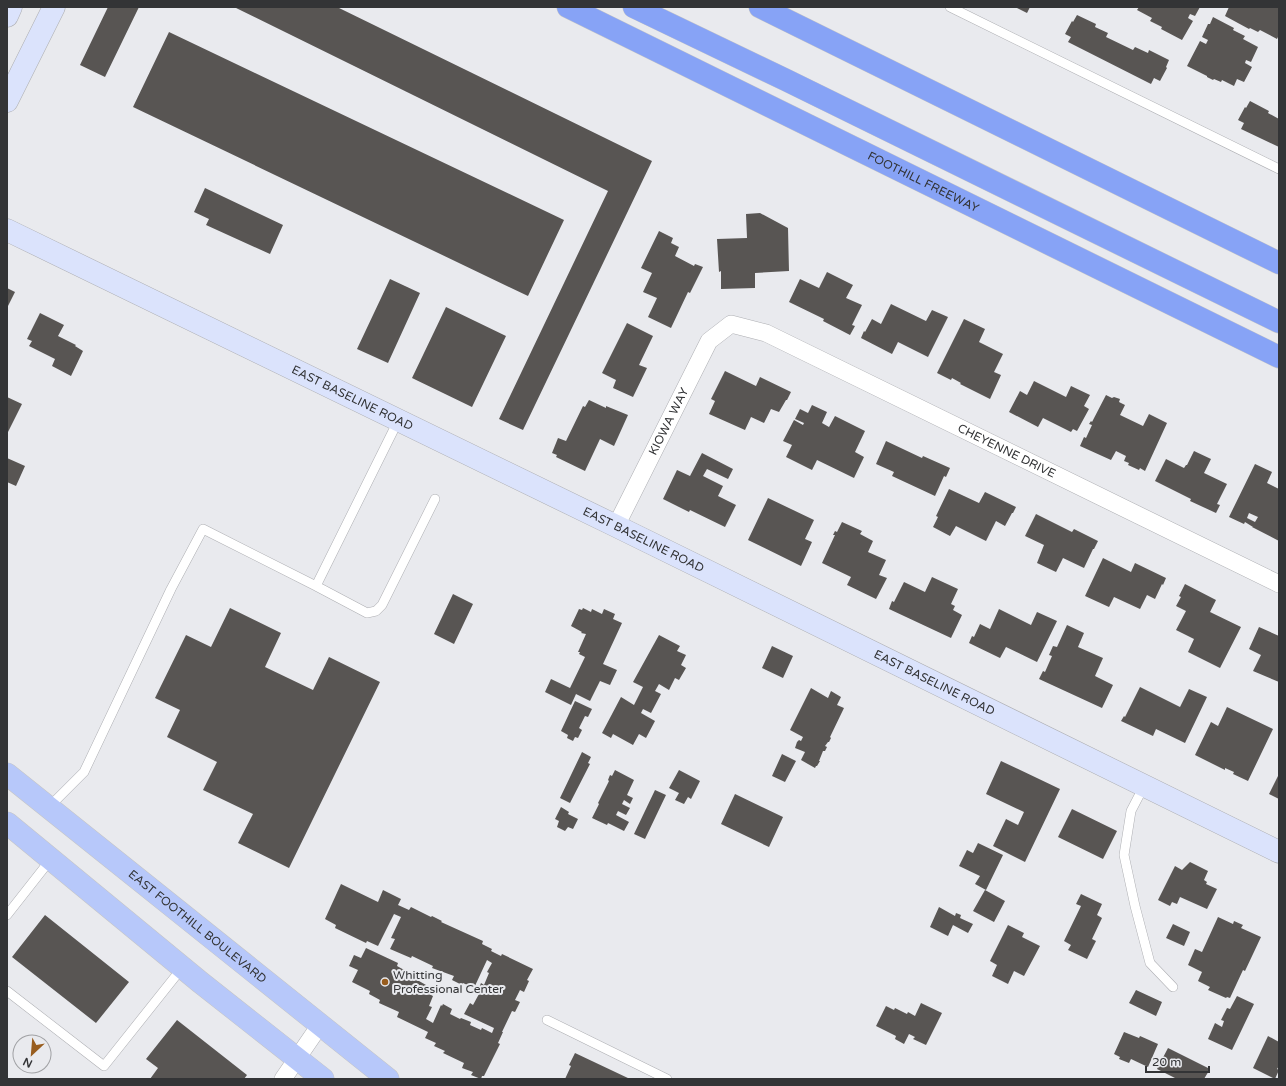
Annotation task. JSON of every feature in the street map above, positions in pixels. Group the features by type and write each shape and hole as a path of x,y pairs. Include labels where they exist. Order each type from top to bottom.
{"highway":[{"name":"FOOTHILL FREEWAY","path":"568,7 1279,357"},
{"path":"634,7 1279,322"},
{"path":"760,7 1279,263"}],"main road":[{"path":"7,16 11,7"},
{"path":"7,101 54,7"},
{"name":"EAST BASELINE ROAD","path":"7,230 616,526 1279,852"},
{"name":"EAST FOOTHILL BOULEVARD","path":"7,774 388,1079"},
{"path":"7,823 182,968 323,1079"}],"street":[{"name":"KIOWA WAY","path":"616,526 709,341 731,324"},
{"name":"CHEYENNE DRIVE","path":"731,324 766,333 1279,584"},
{"path":"283,1079 320,1025"}],"lane":[{"path":"950,7 1279,169"},
{"path":"316,586 398,421"},
{"path":"49,807 84,772 171,589 203,529 367,613 376,611 382,605 435,499"},
{"path":"1144,786 1131,811 1124,855 1135,906 1150,963 1173,987"},
{"path":"7,915 51,859"},
{"path":"7,991 104,1066 182,968"},
{"path":"547,1020 667,1079"}],"building":[{"path":"108,7 139,7 105,77 80,65"},
{"path":"234,7 337,7 652,161 523,430 499,419 608,191"},
{"path":"1015,7 1030,7 1027,13"},
{"path":"1139,7 1200,7 1195,16 1190,14 1188,18 1193,21 1182,40 1161,29 1162,27 1150,21 1152,18 1137,10"},
{"path":"1229,7 1279,7 1279,35 1277,39 1260,30 1258,32 1250,28 1249,29 1225,16"},
{"path":"1077,15 1096,24 1095,27 1108,33 1106,37 1133,50 1135,47 1148,53 1149,50 1169,60 1166,67 1167,68 1160,81 1154,78 1151,84 1068,42 1071,37 1065,34"},
{"path":"1213,17 1234,28 1233,30 1245,36 1243,39 1258,47 1251,62 1246,60 1245,63 1252,67 1244,82 1237,79 1234,86 1222,80 1221,82 1214,79 1213,80 1187,66 1200,41 1206,44 1208,40 1202,37"},
{"path":"169,32 564,220 528,296 133,107"},
{"path":"1250,101 1269,111 1268,113 1279,119 1279,147 1241,129 1244,123 1238,120"},
{"path":"205,188 283,225 270,254 206,225 209,219 194,212"},
{"path":"760,213 788,228 789,271 755,273 755,288 721,289 721,271 719,272 717,239 747,238 746,214"},
{"path":"659,231 673,238 671,243 679,247 675,256 694,266 695,264 703,267 690,293 688,292 671,328 648,317 657,298 643,292 652,273 641,268"},
{"path":"827,272 853,285 846,298 862,305 852,325 855,326 850,335 823,321 824,319 789,302 800,279 819,288"},
{"path":"390,279 420,293 388,363 357,349"},
{"path":"7,288 15,292 7,308"},
{"path":"891,304 926,321 932,310 948,317 928,357 898,342 892,354 861,338 872,319 881,324"},
{"path":"446,307 506,336 472,407 412,378"},
{"path":"40,313 64,325 58,336 76,345 75,346 83,351 71,376 52,366 55,359 29,346 32,341 27,339"},
{"path":"964,319 985,329 979,342 1003,354 994,372 1001,375 990,399 960,384 961,383 952,378 951,380 937,373"},
{"path":"627,323 653,336 639,365 647,368 633,397 613,388 616,380 602,373"},
{"path":"725,371 756,386 760,377 791,392 779,412 771,409 764,423 751,417 745,430 709,414 715,401 711,399"},
{"path":"1034,381 1066,397 1071,386 1090,395 1084,406 1089,409 1077,431 1073,429 1071,432 1043,418 1038,427 1009,412 1020,391 1027,395"},
{"path":"1106,395 1112,398 1114,397 1120,399 1119,402 1125,405 1120,415 1143,426 1149,414 1167,423 1145,471 1128,465 1129,463 1124,461 1126,456 1116,451 1111,460 1080,446 1084,437 1086,438 1092,425 1089,424 1091,421 1092,422"},
{"path":"7,397 22,404 7,434"},
{"path":"589,400 606,408 606,406 628,415 614,446 600,439 585,471 556,457 557,455 552,453 558,438 566,441 583,406 585,407"},
{"path":"812,405 827,412 822,423 829,427 835,416 865,431 855,452 864,457 854,478 817,460 812,470 786,457 792,445 783,441 794,420 803,425 804,423 795,419 800,409 808,413"},
{"path":"886,441 922,458 923,456 950,468 946,477 944,476 935,496 892,476 894,472 876,464"},
{"path":"1194,451 1211,459 1204,473 1227,484 1217,504 1220,505 1216,513 1190,501 1191,499 1155,481 1166,459 1184,468"},
{"path":"702,453 733,469 728,479 707,469 703,476 723,486 718,496 736,505 725,527 663,499 677,470 690,476"},
{"path":"7,458 25,466 16,486 7,482"},
{"path":"1255,464 1272,472 1267,483 1279,489 1279,541 1245,522 1244,524 1229,517","holes":["1249,513 1258,517 1255,522 1247,518"]},
{"path":"949,489 979,503 985,492 1016,507 1005,526 996,521 986,541 956,526 950,536 933,527 938,517 936,516"},
{"path":"768,498 814,520 805,539 812,542 801,566 748,540"},
{"path":"1036,514 1072,532 1074,529 1098,541 1084,568 1063,558 1056,572 1037,563 1044,545 1025,536"},
{"path":"842,522 862,531 860,534 873,541 868,552 886,560 879,575 887,578 876,599 847,585 851,577 822,563 835,535 833,535 835,531 837,532"},
{"path":"1103,558 1131,572 1135,563 1166,578 1155,599 1147,595 1140,609 1114,597 1109,607 1085,596"},
{"path":"932,577 958,589 951,604 955,606 953,610 962,615 951,638 889,609 892,601 894,602 904,582 925,592"},
{"path":"1185,584 1216,600 1210,612 1241,627 1220,668 1188,652 1194,639 1176,630 1186,611 1176,606 1181,597 1179,596"},
{"path":"453,594 473,604 454,644 434,634"},
{"path":"230,608 281,633 265,667 313,690 329,657 380,682 289,868 238,843 253,814 203,790 217,762 167,737 180,710 155,698 186,635 211,647"},
{"path":"583,608 591,612 592,609 602,614 604,609 615,614 613,619 622,623 603,664 617,670 610,685 600,681 590,701 576,694 571,705 545,692 551,679 570,688 585,657 578,652 586,634 581,633 582,632 571,626 579,609 582,610"},
{"path":"999,609 1031,625 1037,612 1057,621 1037,662 1006,647 1000,658 969,643 972,636 974,637 980,624 990,629"},
{"path":"1067,625 1084,633 1078,647 1103,658 1095,676 1113,685 1102,708 1039,679 1043,671 1045,672 1052,656 1049,655 1053,646 1057,647"},
{"path":"1259,627 1279,636 1279,682 1253,671 1261,655 1249,649"},
{"path":"659,635 680,646 677,651 686,655 681,665 686,668 679,680 675,678 669,690 659,684 655,691 661,694 651,713 643,709 641,713 655,721 646,738 639,734 633,745 613,734 611,738 602,733 621,697 634,705 643,687 633,682"},
{"path":"772,646 793,656 783,678 762,668"},
{"path":"1140,687 1180,707 1189,689 1207,697 1185,743 1156,729 1153,736 1121,721 1124,716 1125,717"},
{"path":"811,688 828,698 831,691 841,697 837,705 844,708 829,742 825,746 827,747 825,751 823,751 820,761 815,768 801,760 805,752 795,748 797,742 799,740 801,741 803,737 790,730"},
{"path":"575,701 592,709 588,717 585,716 579,728 582,730 578,738 575,737 573,741 567,738 568,735 561,731"},
{"path":"1227,707 1273,729 1248,781 1233,774 1234,772 1225,768 1225,770 1195,755 1211,722 1218,726"},
{"path":"582,752 591,757 588,763 590,764 570,803 560,798"},
{"path":"782,754 796,761 785,782 772,776"},
{"path":"1001,761 1060,789 1025,862 993,846 1006,819 1018,825 1024,812 986,794"},
{"path":"615,770 634,780 627,795 633,798 630,804 624,800 622,804 630,808 626,815 618,811 616,815 629,822 624,831 608,823 607,825 592,818 609,781 610,775 612,776"},
{"path":"679,770 700,781 691,799 688,797 684,804 675,800 679,793 669,788"},
{"path":"1279,774 1279,799 1269,794"},
{"path":"655,790 666,795 645,839 634,834"},
{"path":"735,794 783,817 769,847 721,824"},
{"path":"561,807 569,812 568,814 578,819 573,829 568,827 565,831 557,827 559,821 555,819"},
{"path":"1072,809 1117,831 1103,859 1058,837"},
{"path":"978,843 1003,855 986,890 975,884 980,876 959,866 967,850 973,853"},
{"path":"1190,862 1208,871 1204,880 1207,882 1206,884 1217,889 1207,909 1180,897 1177,904 1172,902 1170,906 1158,900 1175,866 1182,870"},
{"name":"Whitting Professional Center","path":"341,884 378,902 383,890 401,899 398,905 409,910 411,907 431,917 432,916 442,921 441,922 483,941 482,944 492,949 491,951 501,956 502,954 533,969 527,980 529,981 524,992 520,990 515,1000 520,1002 515,1012 512,1011 498,1043 500,1044 484,1076 482,1076 481,1079 471,1075 473,1072 462,1068 464,1063 443,1053 445,1051 434,1046 436,1043 425,1038 428,1032 397,1017 399,1012 379,1003 380,1000 369,994 370,991 352,982 358,970 349,966 354,955 361,958 366,948 398,963 397,966 406,971 405,973 426,985 423,991 433,996 429,1006 432,1007 426,1019 433,1023 441,1005 442,1006 443,1004 452,1009 450,1014 471,1022 470,1025 481,1030 482,1028 492,1033 494,1028 464,1014 470,1003 473,1005 479,994 477,993 481,983 484,985 489,973 487,972 492,963 487,960 474,988 463,983 462,985 452,980 454,976 432,968 433,966 412,956 411,958 390,949 395,939 391,938 401,917 394,914 378,946 367,941 366,943 335,928 336,925 325,919"},
{"path":"985,890 1005,901 994,922 973,911"},
{"path":"1081,894 1102,904 1097,915 1102,918 1092,939 1096,941 1087,959 1068,950 1071,945 1064,941 1081,906 1076,904"},
{"path":"939,907 955,916 956,913 961,915 960,918 973,924 968,933 953,925 948,936 930,927"},
{"path":"45,915 129,982 96,1023 12,957"},
{"path":"1218,917 1233,924 1234,921 1243,925 1241,928 1261,937 1230,998 1226,998 1208,990 1210,987 1198,981 1202,972 1188,965 1195,949 1202,952"},
{"path":"1173,924 1190,932 1184,946 1166,938"},
{"path":"1008,925 1024,933 1022,937 1040,946 1024,976 1014,971 1008,984 992,976 997,965 990,961"},
{"path":"1136,990 1162,1002 1156,1016 1129,1003"},
{"path":"1237,996 1254,1004 1232,1050 1208,1039 1215,1023 1222,1027 1224,1021 1221,1020 1227,1008 1230,1009"},
{"path":"921,1003 942,1013 926,1045 913,1039 915,1037 909,1034 904,1044 895,1039 896,1036 876,1026 886,1006 894,1010 895,1008 907,1014 908,1012 915,1016"},
{"path":"177,1020 247,1075 244,1079 150,1079 158,1068 146,1059"},
{"path":"1124,1032 1139,1038 1140,1036 1158,1044 1148,1067 1131,1059 1129,1063 1119,1059 1120,1057 1114,1054"},
{"path":"1268,1036 1279,1042 1279,1066 1277,1069 1279,1070 1275,1079 1253,1068"},
{"path":"1168,1048 1210,1069 1204,1079 1177,1079 1157,1069"},
{"path":"575,1053 630,1079 565,1079 571,1066 569,1065"}],"place":[{"name":"Whitting Professional Center","path":"385,982"}]}
